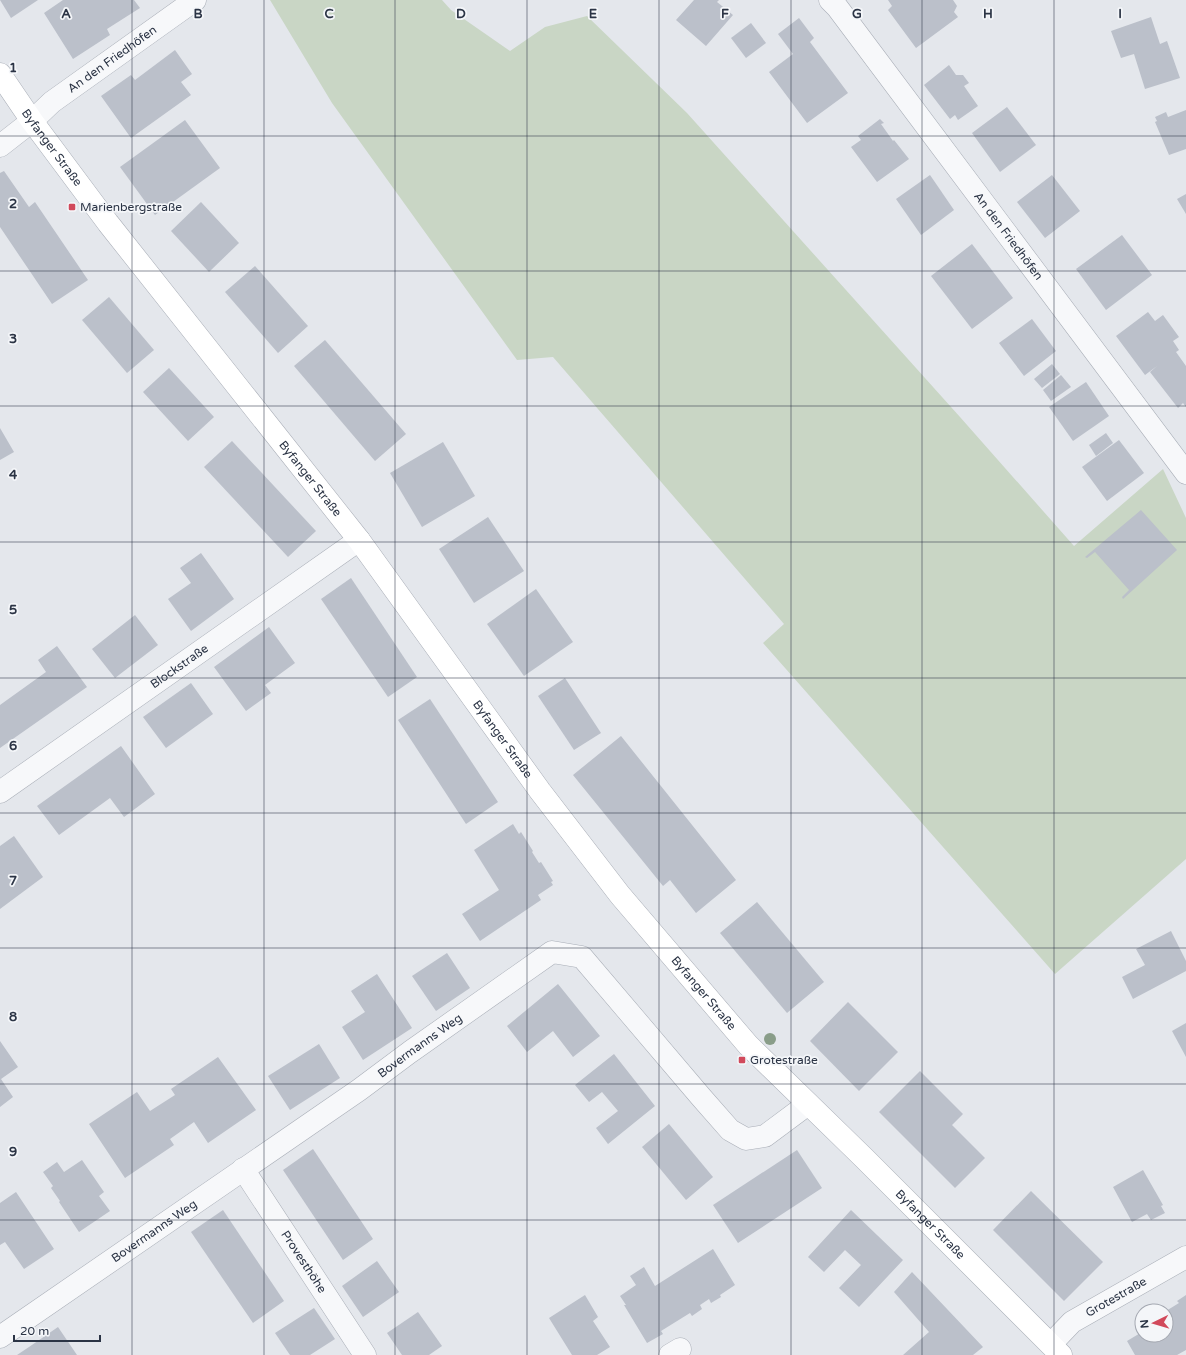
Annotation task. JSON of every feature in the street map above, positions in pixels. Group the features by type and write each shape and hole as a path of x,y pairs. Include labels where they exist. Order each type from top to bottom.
{"street":[{"name":"An den Friedhöfen","path":"32,121 52,102 195,0"},
{"name":"An den Friedhöfen","path":"830,0 837,7 1186,473"},
{"name":"Byfanger Straße","path":"0,74 32,121 108,223 359,540 540,791 620,895 748,1045 1056,1350"},
{"path":"0,146 32,121"},
{"name":"Blockstraße","path":"0,792 359,540"},
{"name":"Bovermanns Weg","path":"0,1337 359,1090 410,1052 552,952 582,957 701,1098 730,1130 746,1139 765,1136 808,1104"},
{"name":"Provesthöhe","path":"243,1169 365,1355"},
{"name":"Grotestraße","path":"1056,1350 1072,1322 1186,1257"}],"green space":[{"path":"270,0 442,0 451,10 510,51 545,27 587,16 687,113 1074,546 1163,469 1186,518 1186,859 1055,974 763,643 784,624 553,357 517,360 332,103"}],"building":[{"path":"0,0 38,0 11,18"},
{"path":"63,0 134,0 140,8 107,29 110,35 73,59 44,13"},
{"path":"694,0 719,0 717,2 733,15 706,46 676,20"},
{"path":"888,0 953,0 957,6 954,12 958,17 916,48 888,10 892,6"},
{"path":"1151,17 1160,44 1167,41 1180,78 1145,89 1134,54 1121,58 1111,31"},
{"path":"799,18 814,38 810,42 848,93 807,123 769,72 793,54 778,34"},
{"path":"751,23 766,43 746,58 731,38"},
{"path":"175,50 192,74 181,82 191,95 131,138 101,96 131,75 135,80"},
{"path":"949,65 956,75 963,75 969,83 964,86 978,106 958,120 955,115 950,119 924,85"},
{"path":"1007,107 1036,145 1000,172 972,133"},
{"path":"1186,110 1186,149 1169,155 1155,122 1157,121 1155,117 1166,112 1168,117"},
{"path":"880,119 884,123 881,124 893,141 894,140 909,159 877,182 851,147 861,140 858,136"},
{"path":"185,120 220,168 155,215 120,167"},
{"path":"4,171 29,207 35,202 88,280 52,304 0,227 0,173"},
{"path":"930,175 954,210 921,235 896,199"},
{"path":"1052,175 1080,211 1045,238 1017,202"},
{"path":"1186,194 1186,214 1177,199"},
{"path":"201,202 239,243 209,272 171,231"},
{"path":"1122,235 1152,275 1106,310 1076,269"},
{"path":"972,244 1013,298 972,329 931,276"},
{"path":"255,266 308,326 278,353 225,292"},
{"path":"109,297 154,350 127,373 82,320"},
{"path":"1148,312 1155,321 1163,315 1179,337 1173,341 1179,350 1176,352 1186,366 1186,407 1183,403 1178,408 1150,372 1157,366 1145,375 1116,336"},
{"path":"1032,319 1056,351 1024,376 999,343"},
{"path":"325,340 406,434 375,461 294,366"},
{"path":"1052,364 1060,374 1042,388 1034,379"},
{"path":"169,368 214,417 188,441 143,392"},
{"path":"1061,375 1071,387 1051,401 1043,390"},
{"path":"1086,382 1109,416 1073,441 1049,407"},
{"path":"0,428 14,452 0,460"},
{"path":"1106,433 1113,443 1096,456 1089,445"},
{"path":"1119,440 1144,473 1107,501 1082,467"},
{"path":"232,441 316,531 288,557 204,467"},
{"path":"443,442 475,496 422,527 390,473"},
{"path":"1141,510 1177,550 1123,599 1122,597 1129,590 1095,552 1087,558 1085,557"},
{"path":"488,517 524,571 474,603 439,549"},
{"path":"201,553 234,599 191,631 168,599 191,583 180,568"},
{"path":"351,578 417,677 388,697 321,599"},
{"path":"536,589 573,642 524,676 487,624"},
{"path":"135,615 158,645 115,678 92,649"},
{"path":"269,627 295,663 265,685 271,693 246,711 214,667"},
{"path":"57,646 87,687 0,748 0,705 46,672 38,660"},
{"path":"565,678 601,733 574,750 538,696"},
{"path":"191,683 213,714 166,748 143,717"},
{"path":"430,699 498,802 466,824 398,720"},
{"path":"621,736 736,880 696,913 670,880 663,886 573,775"},
{"path":"121,746 155,794 124,817 110,798 59,835 37,806"},
{"path":"513,824 519,834 521,832 539,863 541,862 553,881 551,882 553,885 538,895 541,900 480,941 462,914 499,890 474,850"},
{"path":"14,836 43,877 0,909 0,846"},
{"path":"757,902 824,982 787,1013 720,933"},
{"path":"1171,931 1186,961 1186,971 1133,999 1122,977 1145,965 1136,949"},
{"path":"447,953 470,988 436,1011 412,976"},
{"path":"377,974 412,1028 363,1060 342,1027 365,1012 351,991"},
{"path":"558,984 600,1036 573,1057 553,1031 527,1052 507,1026"},
{"path":"848,1002 898,1052 859,1091 810,1041"},
{"path":"1186,1023 1186,1057 1172,1031"},
{"path":"0,1041 18,1067 1,1079 13,1097 0,1107"},
{"path":"319,1044 340,1078 290,1110 268,1076"},
{"path":"614,1054 655,1106 608,1144 596,1128 618,1111 602,1092 589,1102 575,1085"},
{"path":"218,1057 256,1110 208,1143 194,1122 170,1139 174,1145 125,1178 89,1124 137,1092 150,1111 175,1095 171,1089"},
{"path":"920,1071 963,1114 952,1125 985,1158 955,1188 879,1112"},
{"path":"669,1124 713,1177 686,1200 642,1147"},
{"path":"313,1149 373,1239 343,1260 283,1170"},
{"path":"797,1150 822,1188 738,1243 713,1205"},
{"path":"82,1160 104,1192 99,1196 110,1211 79,1232 59,1202 60,1201 51,1188 53,1186 43,1172 57,1162 64,1172"},
{"path":"1143,1170 1163,1205 1161,1206 1165,1213 1151,1220 1147,1214 1132,1222 1113,1187"},
{"path":"1031,1191 1103,1262 1064,1301 993,1230"},
{"path":"16,1192 54,1249 24,1269 5,1242 0,1245 0,1203"},
{"path":"223,1210 284,1301 253,1323 191,1232"},
{"path":"851,1210 903,1260 859,1307 839,1288 861,1265 845,1250 824,1272 808,1257"},
{"path":"713,1249 735,1285 711,1303 709,1299 700,1305 702,1309 692,1316 690,1313 661,1331 663,1334 647,1343 620,1296 636,1285 630,1276 644,1267 655,1286"},
{"path":"377,1261 399,1292 363,1317 342,1286"},
{"path":"912,1272 983,1347 973,1355 903,1355 929,1332 894,1292"},
{"path":"585,1295 598,1317 593,1321 610,1347 597,1355 572,1355 549,1318"},
{"path":"1186,1295 1186,1350 1177,1355 1135,1355 1127,1341 1134,1337 1134,1343 1174,1343 1174,1306 1179,1303 1177,1301"},
{"path":"314,1308 335,1339 310,1355 290,1355 275,1333"},
{"path":"418,1312 442,1346 429,1355 402,1355 387,1333"},
{"path":"58,1327 77,1355 17,1355 29,1347"}],"place":[{"name":"Marienbergstraße","path":"72,207"},
{"name":"Grotestraße","path":"742,1060"}]}
